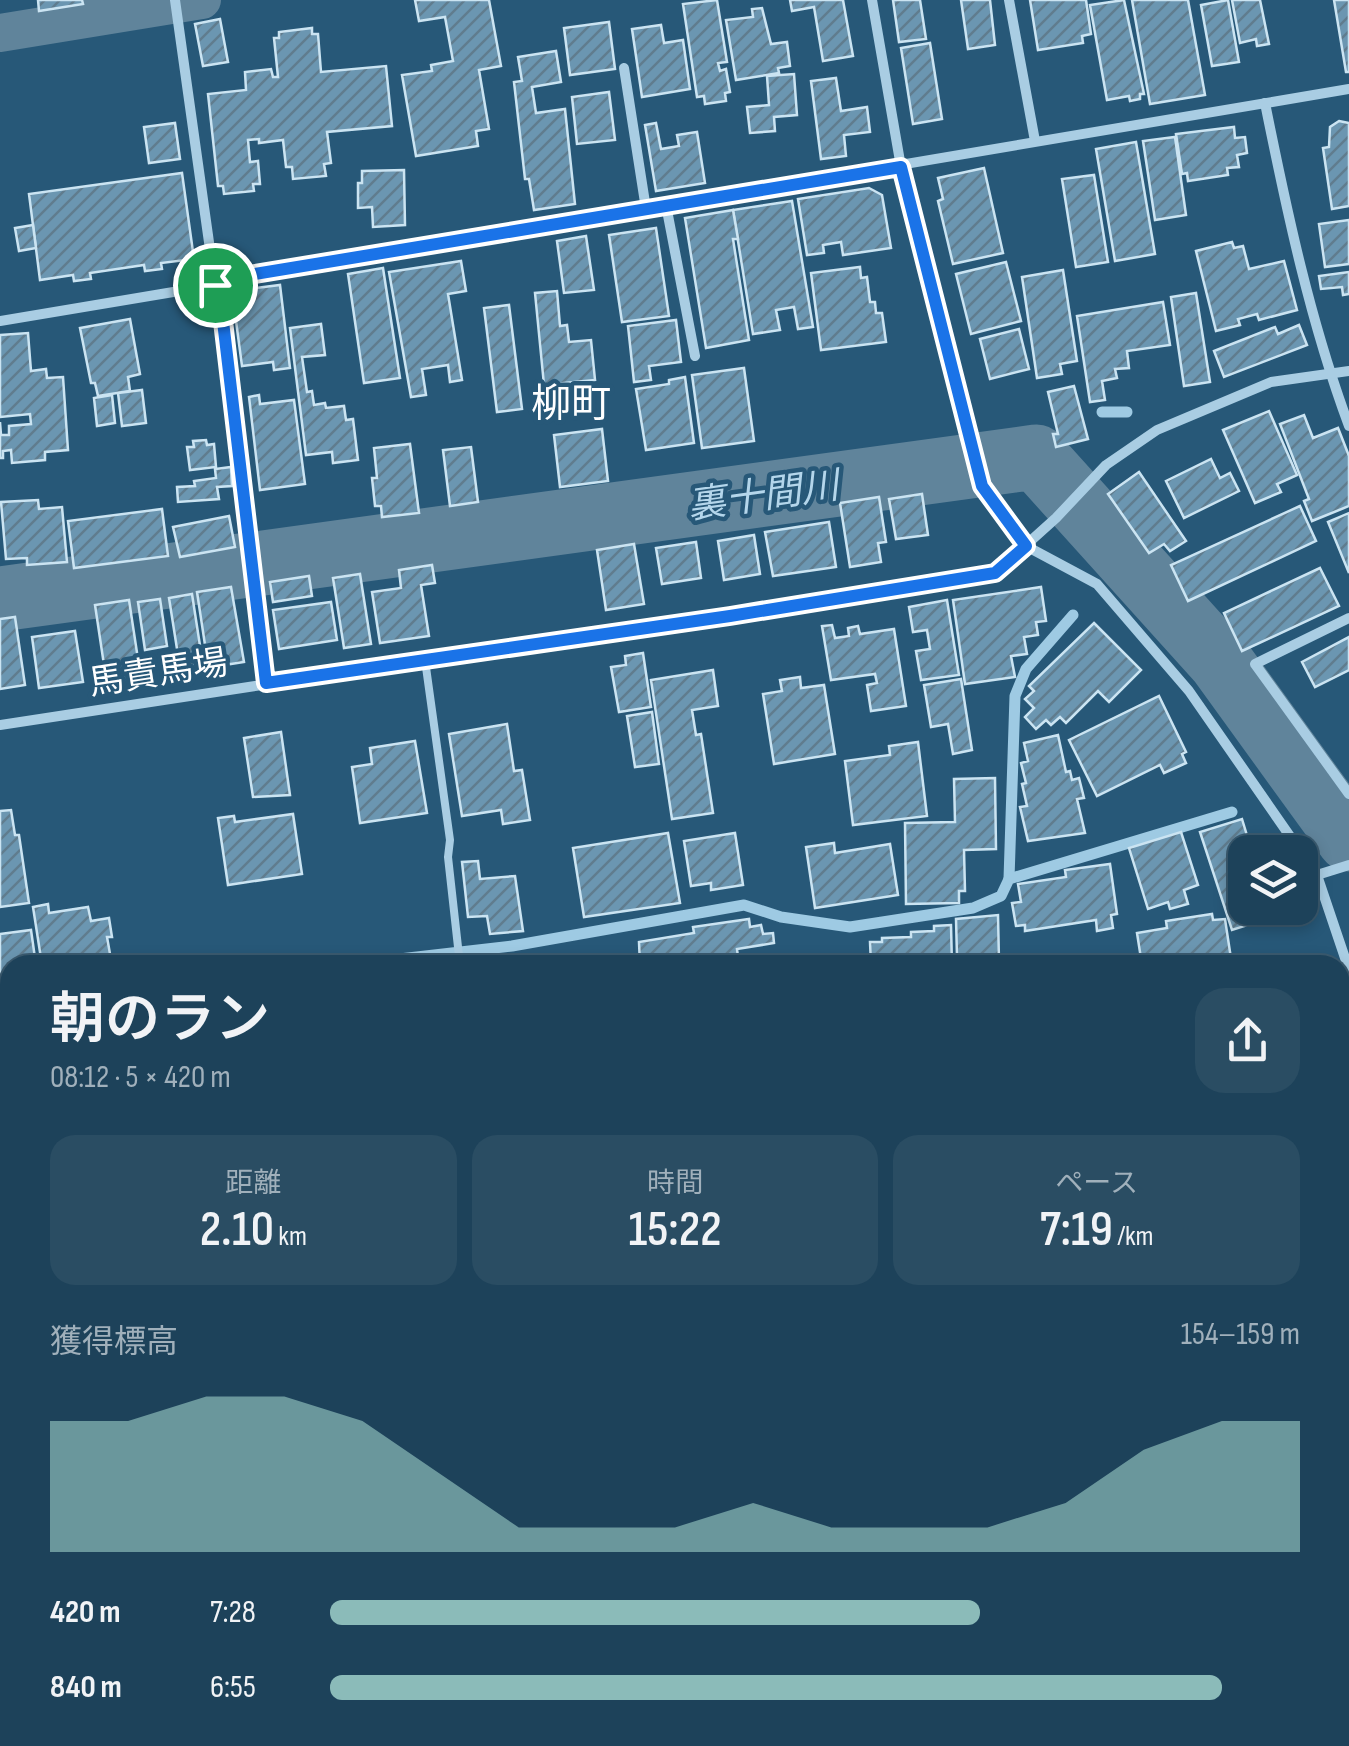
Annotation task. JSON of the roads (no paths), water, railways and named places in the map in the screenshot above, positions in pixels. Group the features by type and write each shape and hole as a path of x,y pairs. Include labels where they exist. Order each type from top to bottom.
{"street":[{"path":"175,0 222,313 266,683"},
{"path":"872,0 901,167 982,486 1026,546 1097,584 1189,690 1289,835"},
{"path":"1009,0 1035,141"},
{"path":"624,68 646,209"},
{"path":"0,321 215,285 225,279 1349,89"},
{"path":"1265,103 1287,213 1330,374 1349,426"},
{"path":"666,206 695,356"},
{"name":"馬責馬場","path":"0,726 995,573 1056,518 1106,465 1157,430 1271,382 1349,371"},
{"path":"1349,618 1256,664 1349,794"},
{"path":"1318,875 1349,866"},
{"path":"1318,878 1344,955"}],"lane":[{"path":"426,660 450,840 448,857 459,955"}],"waterway":[{"path":"0,33 202,0"},
{"path":"1102,412 1127,412"},
{"path":"1036,457 1047,438"},
{"name":"裏十間川","path":"0,599 1036,457 1220,661 1349,839"},
{"path":"1009,879 1015,696 1026,669 1073,615"},
{"path":"434,955 512,946 744,905 781,917 850,927 973,908 1001,896 1009,879 1232,812"}],"district":[{"name":"柳町","path":"571,403"}]}
